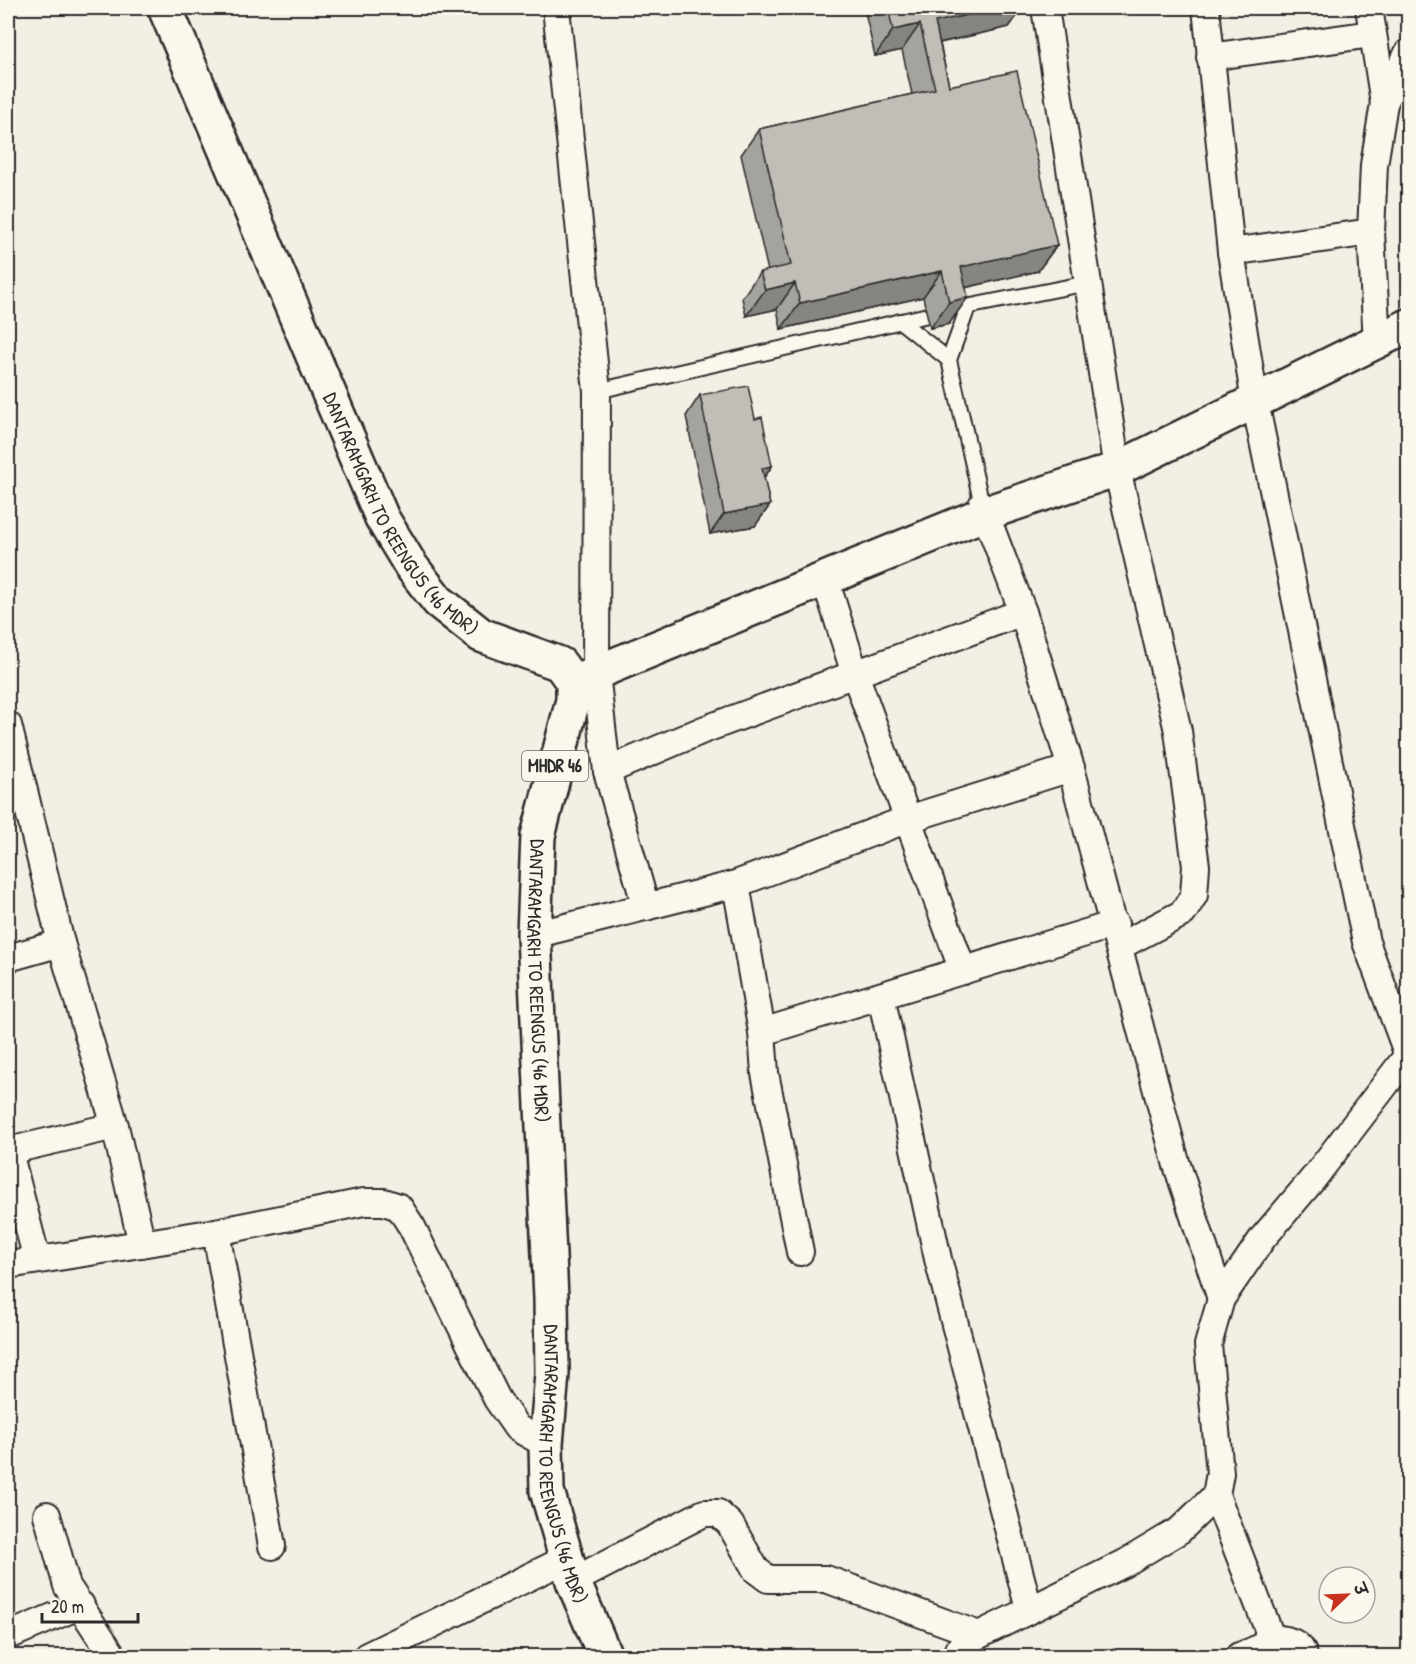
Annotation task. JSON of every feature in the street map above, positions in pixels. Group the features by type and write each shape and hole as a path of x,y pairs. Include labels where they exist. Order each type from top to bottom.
{"main road":[{"name":"DANTARAMGARH TO REENGUS (46 MDR)","path":"165,8 382,518 411,566 438,601 481,635 560,664 584,677 573,700 538,836 534,935 552,1299 552,1374 546,1444 547,1491 569,1570 605,1656"},
{"path":"584,677 825,579 984,509 1117,469 1408,326"}],"street":[{"path":"556,8 597,391 584,677 607,771 646,908"},
{"path":"762,1032 963,971 1118,935 1183,913 1194,895 1196,866 1178,731 1117,469 1045,8"},
{"path":"1206,8 1231,252 1255,402 1366,942 1408,1055 1313,1179 1262,1239 1221,1299 1209,1345 1220,1473 1216,1496 1268,1629 1269,1637 1264,1645 1239,1656"},
{"path":"1369,8 1384,103"},
{"path":"1210,57 1372,34"},
{"path":"1377,343 1371,232 1374,165 1384,103 1408,53"},
{"path":"1231,252 1371,232"},
{"path":"984,509 1023,612 1071,768 1118,935 1176,1162 1221,1299"},
{"path":"825,579 855,674 963,971"},
{"path":"607,771 704,730 1023,612"},
{"path":"9,735 62,943 115,1126 142,1244"},
{"path":"534,935 736,884 908,819 1071,768"},
{"path":"736,884 762,1032 765,1073 800,1252"},
{"path":"8,957 62,943"},
{"path":"881,996 938,1259 1029,1609"},
{"path":"37,1260 8,1150 115,1126"},
{"path":"8,1265 216,1232 364,1202 384,1202 399,1207 412,1227 497,1399 517,1428 546,1444"},
{"path":"216,1232 272,1546"},
{"path":"958,1656 958,1650 967,1641 1144,1552 1180,1530 1216,1496"},
{"path":"367,1656 704,1513 718,1513 730,1524 756,1570 768,1579 826,1579 979,1635"},
{"path":"47,1515 67,1586 113,1656"},
{"path":"8,1636 81,1605"},
{"path":"1269,1637 1299,1645 1304,1656"}],"lane":[{"path":"947,311 1088,283"},
{"path":"968,307 949,360 984,509"},
{"path":"597,391 928,315"},
{"path":"900,321 949,360"}],"building":[{"path":"888,8 999,8 935,22 949,86 1017,71 1057,245 961,267 968,297 949,302 942,271 800,303 795,283 765,290 760,272 791,265 759,129 935,89 920,24 893,30"},
{"path":"748,386 755,419 762,417 772,466 762,468 770,505 724,514 700,395"}]}
